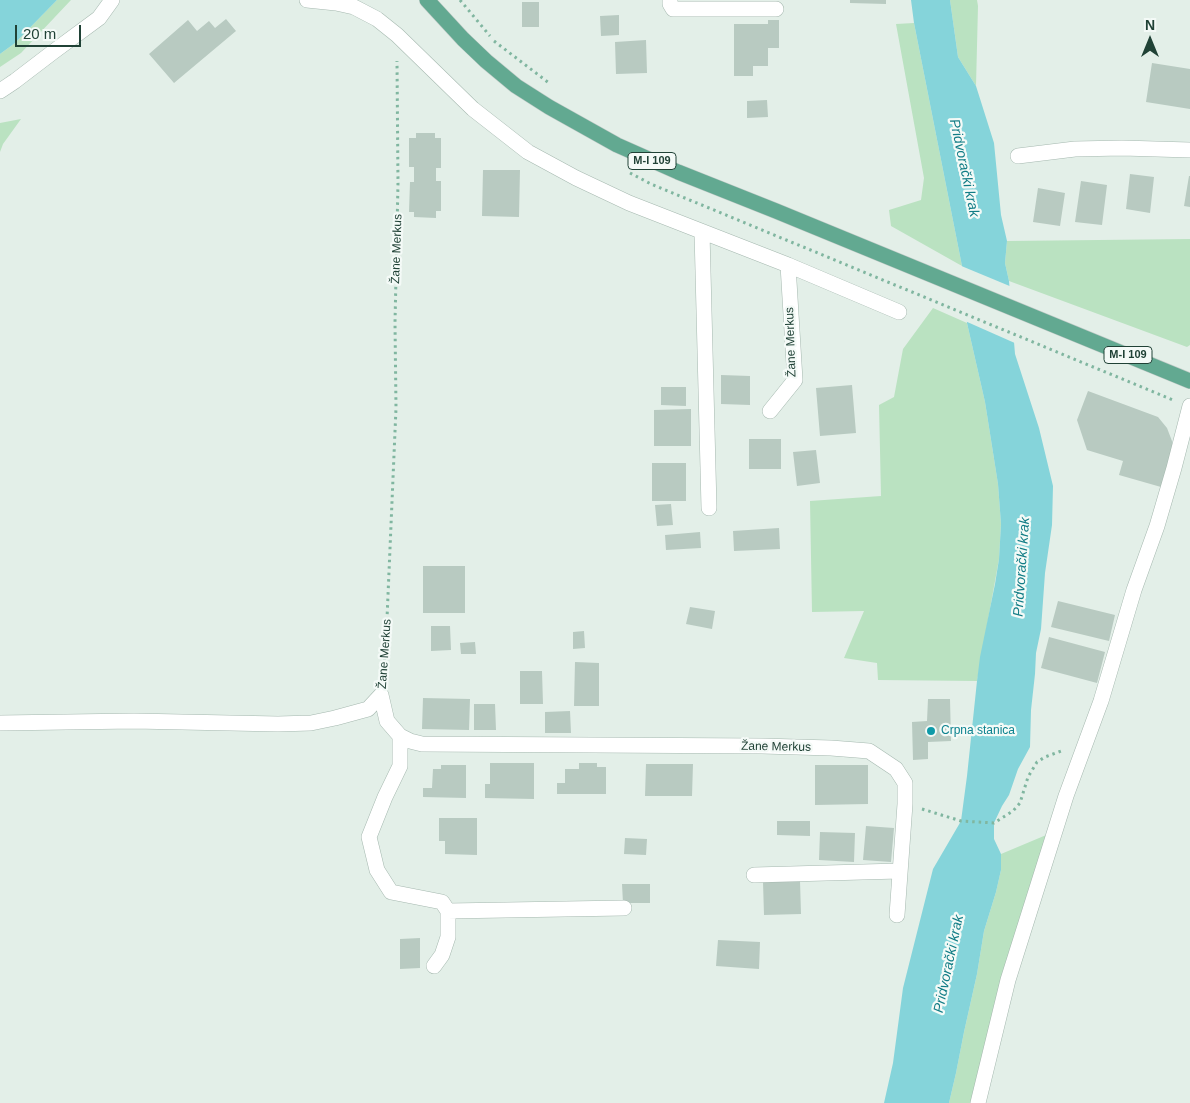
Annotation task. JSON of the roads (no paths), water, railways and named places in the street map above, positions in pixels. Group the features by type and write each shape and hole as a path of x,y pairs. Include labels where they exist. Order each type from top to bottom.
{"main road":[{"name":"M-I 109","path":"427,0 462,39 516,86 548,107 617,145 649,160 1190,381"}],"street":[{"path":"100,18 112,0"},
{"path":"0,91 124,0"},
{"path":"306,0 354,7 376,19 397,35 473,109 528,152 576,178 629,203 788,265 899,312"},
{"path":"670,0 672,8 776,9"},
{"path":"1018,156 1075,149 1190,150"},
{"path":"702,232 709,508"},
{"name":"Žane Merkus","path":"770,411 795,380 788,265"},
{"path":"978,1103 1008,980 1066,796 1101,701 1134,590 1157,526 1190,407"},
{"name":"Žane Merkus","path":"0,723 134,721 311,723 368,709 381,695 387,721 400,736 422,744 772,746 869,751 896,769 904,783 905,804 897,915"},
{"path":"400,736 400,766 385,797 370,836 377,870 391,892 442,902 448,911 448,937 442,955 434,966"},
{"path":"754,875 899,871"},
{"path":"448,911 624,908"}],"water":[{"path":"0,0 57,0 15,43 0,54"},
{"name":"Pridvorački krak","path":"911,0 950,0 958,57 976,86 994,143 1001,215 1007,241 1005,263 1009,281 1015,354 1039,428 1053,486 1052,525 1045,573 1041,629 1036,653 1030,747 1018,769 1009,795 994,823 994,839 1001,854 1001,870 984,931 977,974 949,1103 884,1103 893,1063 903,988 933,869 961,821 980,657 999,559 1001,524 998,484 985,402 967,323 962,266"}],"place":[{"name":"Crpna stanica","path":"931,731"}]}
